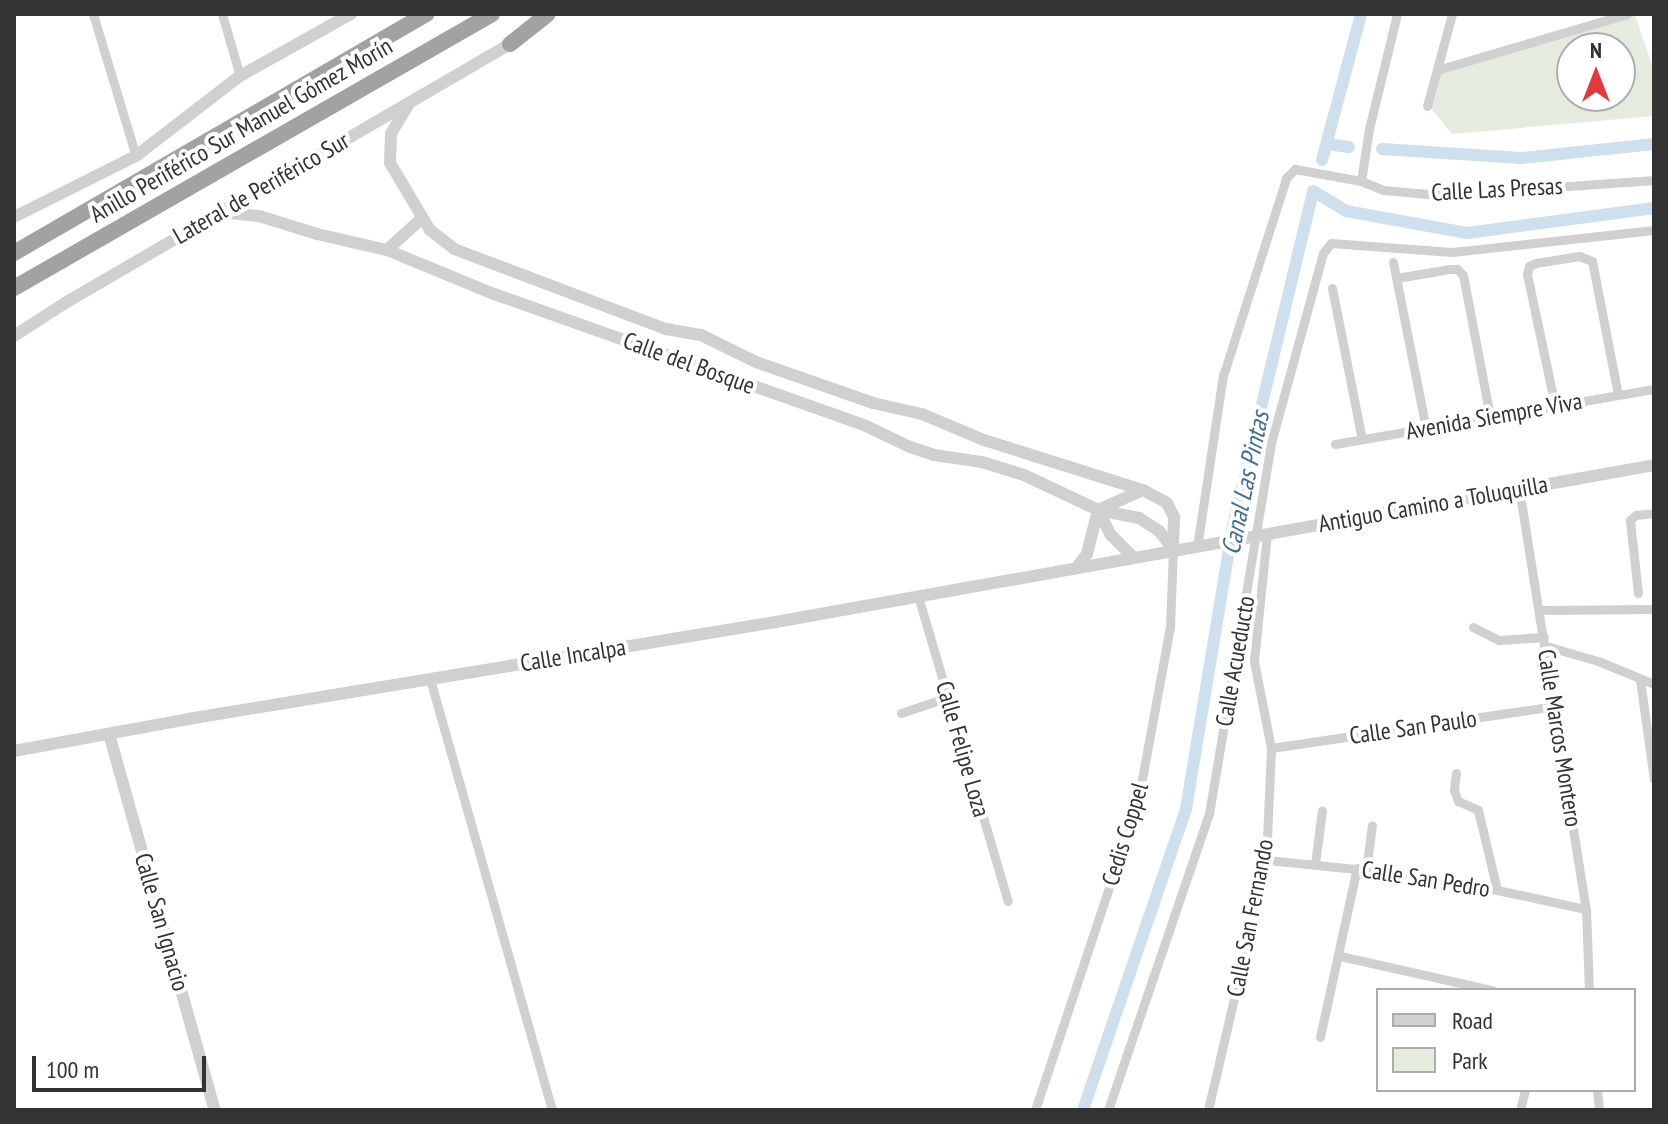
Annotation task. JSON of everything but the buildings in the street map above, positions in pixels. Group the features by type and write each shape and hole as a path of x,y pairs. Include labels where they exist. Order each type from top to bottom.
{"highway":[{"name":"Anillo Periférico Sur Manuel Gómez Morín","path":"14,253 427,14"},
{"name":"Anillo Periférico Sur Manuel Gómez Morín","path":"14,288 492,14"},
{"path":"510,44 548,14"}],"street":[{"path":"93,14 136,156"},
{"path":"222,14 240,76"},
{"path":"15,214 136,156 240,76 328,20 351,14"},
{"path":"1361,181 1369,129 1397,14"},
{"path":"1427,106 1452,14"},
{"path":"1437,70 1627,14"},
{"name":"Lateral de Periférico Sur","path":"14,336 510,44"},
{"name":"Calle del Bosque","path":"410,102 391,134 390,163 430,230 454,249 666,329 701,335 756,362 873,403 922,414 984,440 1143,490 1167,503 1174,517 1173,549"},
{"name":"Calle Las Presas","path":"1197,547 1223,376 1286,178 1295,169 1361,181 1383,190 1440,195 1654,180"},
{"name":"Calle del Bosque","path":"220,212 259,216 317,234 387,250 494,294 866,426 910,447 934,455 982,462 1024,475 1098,510 1139,518 1159,531 1173,549"},
{"path":"387,250 422,218"},
{"name":"Calle Acueducto","path":"1108,1110 1209,814 1262,535 1271,443 1323,253 1331,243 1452,252 1654,230"},
{"path":"1555,406 1527,274 1529,266 1579,256 1592,261 1618,395"},
{"path":"1393,262 1426,428"},
{"path":"1397,278 1449,269 1457,269 1463,275 1490,417"},
{"path":"1332,288 1362,439"},
{"name":"Avenida Siempre Viva","path":"1335,444 1654,389"},
{"name":"Antiguo Camino a Toluquilla","path":"1197,547 1654,465"},
{"name":"Calle Marcos Montero","path":"1519,488 1586,909 1589,988"},
{"path":"1098,510 1143,490"},
{"path":"1098,510 1111,535 1132,556"},
{"path":"1077,567 1087,554 1098,510"},
{"path":"1638,593 1630,520 1636,515 1654,513"},
{"name":"Calle San Fernando","path":"1208,1110 1266,860 1271,748 1254,661 1262,535"},
{"path":"1173,549 1197,547"},
{"name":"Calle Incalpa","path":"14,751 918,596 1173,549"},
{"name":"Cedis Coppel","path":"1035,1110 1138,801 1170,627 1173,549"},
{"name":"Calle Felipe Loza","path":"918,596 1008,901"},
{"path":"1540,610 1654,609"},
{"path":"1473,627 1499,640 1545,642 1654,684"},
{"path":"430,679 552,1110"},
{"path":"1640,680 1654,779"},
{"path":"901,713 948,697"},
{"name":"Calle San Paulo","path":"1271,748 1555,706"},
{"name":"Calle San Ignacio","path":"109,734 215,1110"},
{"path":"1456,773 1454,790 1458,801 1478,810 1497,890"},
{"path":"1315,864 1322,810"},
{"path":"1320,1037 1372,825"},
{"name":"Calle San Pedro","path":"1266,860 1362,869 1497,890 1586,909"},
{"path":"1340,956 1483,988"}],"green space":[{"path":"1635,15 1654,71 1654,116 1452,134 1430,107 1441,71 1556,38 1556,112 1636,112 1636,32 1576,32"}],"waterway":[{"path":"1322,160 1361,14"},
{"path":"1327,144 1349,147"},
{"path":"1382,149 1521,158 1654,144"},
{"name":"Canal Las Pintas","path":"1083,1110 1186,809 1233,525 1313,191 1346,211 1467,233 1654,208"}]}
